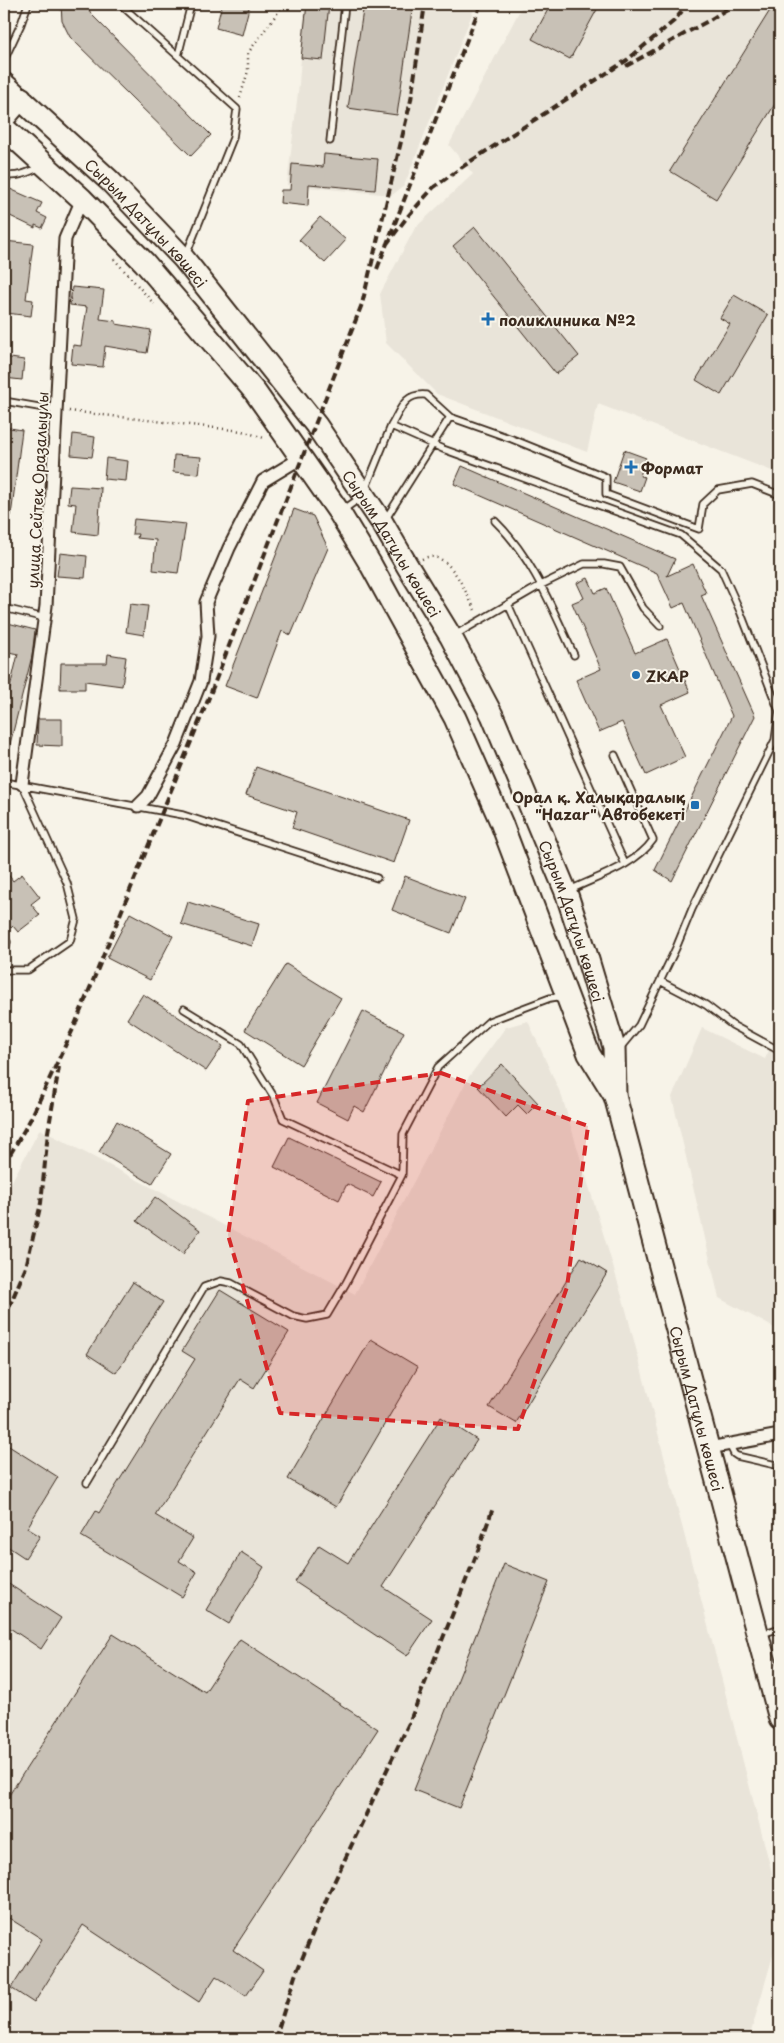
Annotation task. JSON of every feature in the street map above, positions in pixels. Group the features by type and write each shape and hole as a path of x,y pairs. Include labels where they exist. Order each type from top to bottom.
{"highway":[{"name":"Сырым Датұлы көшесі","path":"4,84 110,181 184,259 316,425 383,524 451,637 492,715 566,892 586,950 614,1047 615,1096 719,1446 758,1635 780,1719"},
{"path":"4,118 20,98"},
{"name":"Сырым Датұлы көшесі","path":"4,128 82,198 144,262 242,378 339,512 371,565 455,718 501,822 589,1054 615,1096"},
{"path":"553,961 586,950"}],"street":[{"name":"улица Сейтек Оразалыулы","path":"22,784 44,618 65,239 82,198"},
{"path":"138,806 148,796 176,744 201,681 208,636 206,602 229,548 264,481 301,458"},
{"path":"719,1446 780,1436"}],"lane":[{"path":"4,60 28,4"},
{"path":"120,4 238,109 233,138 184,259"},
{"path":"178,56 191,4"},
{"path":"330,141 346,4"},
{"path":"4,175 10,177 30,172 45,165"},
{"path":"339,512 364,495 391,426 408,398 415,394 426,395 450,417 512,439 606,477 606,494 699,529 702,504 718,490 752,484 780,495"},
{"path":"4,401 57,410"},
{"path":"383,524 450,417"},
{"path":"391,426 433,445 681,535 721,569 780,711 774,740 692,909 639,1025 614,1056"},
{"path":"495,521 520,548 541,585 574,655"},
{"path":"451,637 541,585 584,564 604,564 620,567 643,608 660,626"},
{"path":"508,604 625,864"},
{"path":"4,608 44,618"},
{"path":"566,892 625,864 647,848 653,840 615,754"},
{"path":"4,782 183,815 377,878"},
{"path":"4,970 28,970 70,941 76,919 67,883 22,784"},
{"path":"4,938 7,942 4,953"},
{"path":"660,981 706,1005 732,1025 780,1051"},
{"path":"87,1483 204,1288 221,1281 232,1283 293,1316 307,1319 327,1315 346,1283 402,1176 403,1134 438,1067 489,1021 550,998 566,996"},
{"path":"184,1009 241,1044 274,1097 283,1119 402,1176"},
{"path":"719,1446 737,1456 780,1466"},
{"path":"758,1635 780,1628"}],"path":[{"path":"238,109 248,71 248,53 284,4"},
{"path":"108,253 154,304"},
{"path":"57,410 257,434 266,439 261,432"},
{"path":"408,567 426,558 437,557 444,560 454,572 481,620"}],"highlighted area":[{"path":"441,1073 588,1126 567,1287 518,1429 280,1413 228,1235 248,1101"}],"shaded area":[{"path":"305,4 476,4 404,186 392,195 287,185 299,84"},
{"path":"523,4 780,4 780,474 598,404 587,452 437,394 386,343 380,294 415,228 473,174 449,145"},
{"path":"528,1021 562,1097 625,1306 780,1904 780,1931 749,2039 4,2039 4,1196 40,1129 355,1294 468,1078 506,1027"},
{"path":"780,1027 780,1331 719,1298 672,1097 702,1028 765,1059"}],"building":[{"path":"61,4 87,4 91,14 211,135 191,156 70,37 62,21"},
{"path":"222,4 250,4 242,35 216,28"},
{"path":"307,4 329,4 323,60 301,58"},
{"path":"364,4 413,4 397,115 348,108"},
{"path":"551,4 600,4 570,59 532,39"},
{"path":"774,4 780,4 780,96 716,199 670,171"},
{"path":"324,154 378,159 375,190 309,184 308,206 280,203 281,190 290,190 292,164 323,167"},
{"path":"10,189 42,203 37,213 47,218 42,228 35,225 35,228 4,213 4,203"},
{"path":"320,217 346,240 325,263 299,240"},
{"path":"475,227 579,356 556,374 453,246"},
{"path":"4,241 33,244 26,299 33,300 31,316 6,313 9,290 4,289"},
{"path":"72,287 104,290 100,319 116,321 116,324 151,330 147,353 105,346 103,367 71,364 73,345 81,346 87,307 70,305"},
{"path":"734,295 768,315 721,395 696,380 730,324 720,318"},
{"path":"4,357 24,360 22,380 4,378"},
{"path":"4,427 22,430 11,516 4,516"},
{"path":"73,434 95,437 92,457 71,455"},
{"name":"Формат","path":"624,450 646,458 640,476 645,477 640,491 613,482"},
{"path":"174,455 201,457 199,474 173,472"},
{"path":"106,458 128,461 126,481 104,479"},
{"path":"462,466 675,559 667,576 693,564 706,593 701,595 755,716 672,881 655,870 732,716 684,603 673,608 657,573 454,484"},
{"path":"70,486 101,488 98,535 73,532 76,504 68,503"},
{"path":"294,509 313,516 328,548 291,635 282,631 257,698 225,686"},
{"path":"134,519 186,524 178,573 153,570 156,540 137,538 138,534 132,534"},
{"path":"60,553 87,556 85,578 57,576"},
{"name":"ZKAP","path":"588,578 595,593 606,588 635,653 667,639 690,692 661,705 685,757 646,775 622,722 599,732 576,680 601,669 572,603 584,598 577,583"},
{"path":"130,604 148,606 144,635 126,632"},
{"path":"4,622 35,630 32,656 8,752 4,751 4,713 18,654 4,651"},
{"path":"108,654 126,657 122,686 85,681 85,689 60,689 61,663 107,663"},
{"path":"38,719 62,719 62,746 37,745"},
{"path":"256,767 409,820 394,863 292,828 297,812 246,795"},
{"path":"4,869 13,881 22,874 40,897 31,904 40,915 18,932 13,926 11,928 4,919"},
{"path":"405,876 465,899 451,933 392,910"},
{"path":"188,902 259,924 252,946 181,924"},
{"path":"130,913 173,936 150,980 107,958"},
{"path":"286,964 341,998 301,1065 245,1030"},
{"path":"143,994 223,1046 206,1071 127,1019"},
{"path":"363,1011 404,1032 364,1112 354,1106 348,1119 317,1103"},
{"path":"502,1064 538,1103 527,1114 518,1105 506,1117 478,1087"},
{"path":"117,1121 171,1154 152,1184 99,1152"},
{"path":"289,1137 381,1182 373,1197 347,1184 339,1200 274,1167"},
{"path":"155,1197 200,1230 183,1254 137,1221"},
{"path":"581,1257 607,1273 516,1423 489,1407"},
{"path":"133,1282 163,1302 116,1373 87,1354"},
{"path":"220,1290 289,1332 254,1388 240,1379 155,1515 193,1538 179,1561 197,1572 182,1597 81,1536 96,1511 99,1513 195,1359 182,1351"},
{"path":"371,1339 418,1367 336,1507 288,1479"},
{"path":"441,1417 477,1440 383,1587 432,1619 407,1656 295,1582 319,1545 348,1563"},
{"path":"4,1443 58,1477 27,1528 40,1536 25,1558 4,1544"},
{"path":"241,1552 264,1567 229,1624 206,1610"},
{"path":"504,1564 549,1582 459,1808 414,1790"},
{"path":"4,1581 61,1618 41,1649 4,1624"},
{"path":"113,1634 205,1692 240,1639 378,1729 233,1950 263,1971 246,1996 216,1976 199,2002 83,1925 34,2003 11,1988 42,1939 4,1915 4,1803"}],"railway":[{"path":"4,1165 30,1120 74,1027 206,705 362,304 411,100 425,4"},
{"path":"377,269 481,4"},
{"path":"386,245 408,216 434,187 627,60 674,21 688,4"},
{"path":"626,66 735,4"},
{"path":"4,1319 26,1267 41,1203 48,1132 59,1067"},
{"path":"275,2039 295,1976 329,1893 409,1723 493,1508"}],"place":[{"name":"поликлиника №2","path":"488,319"},
{"name":"Формат","path":"631,467"},
{"name":"ZKAP","path":"636,675"},
{"name":"Орал қ. Халықаралық \"Hazar\" Автобекеті","path":"695,805"}]}
